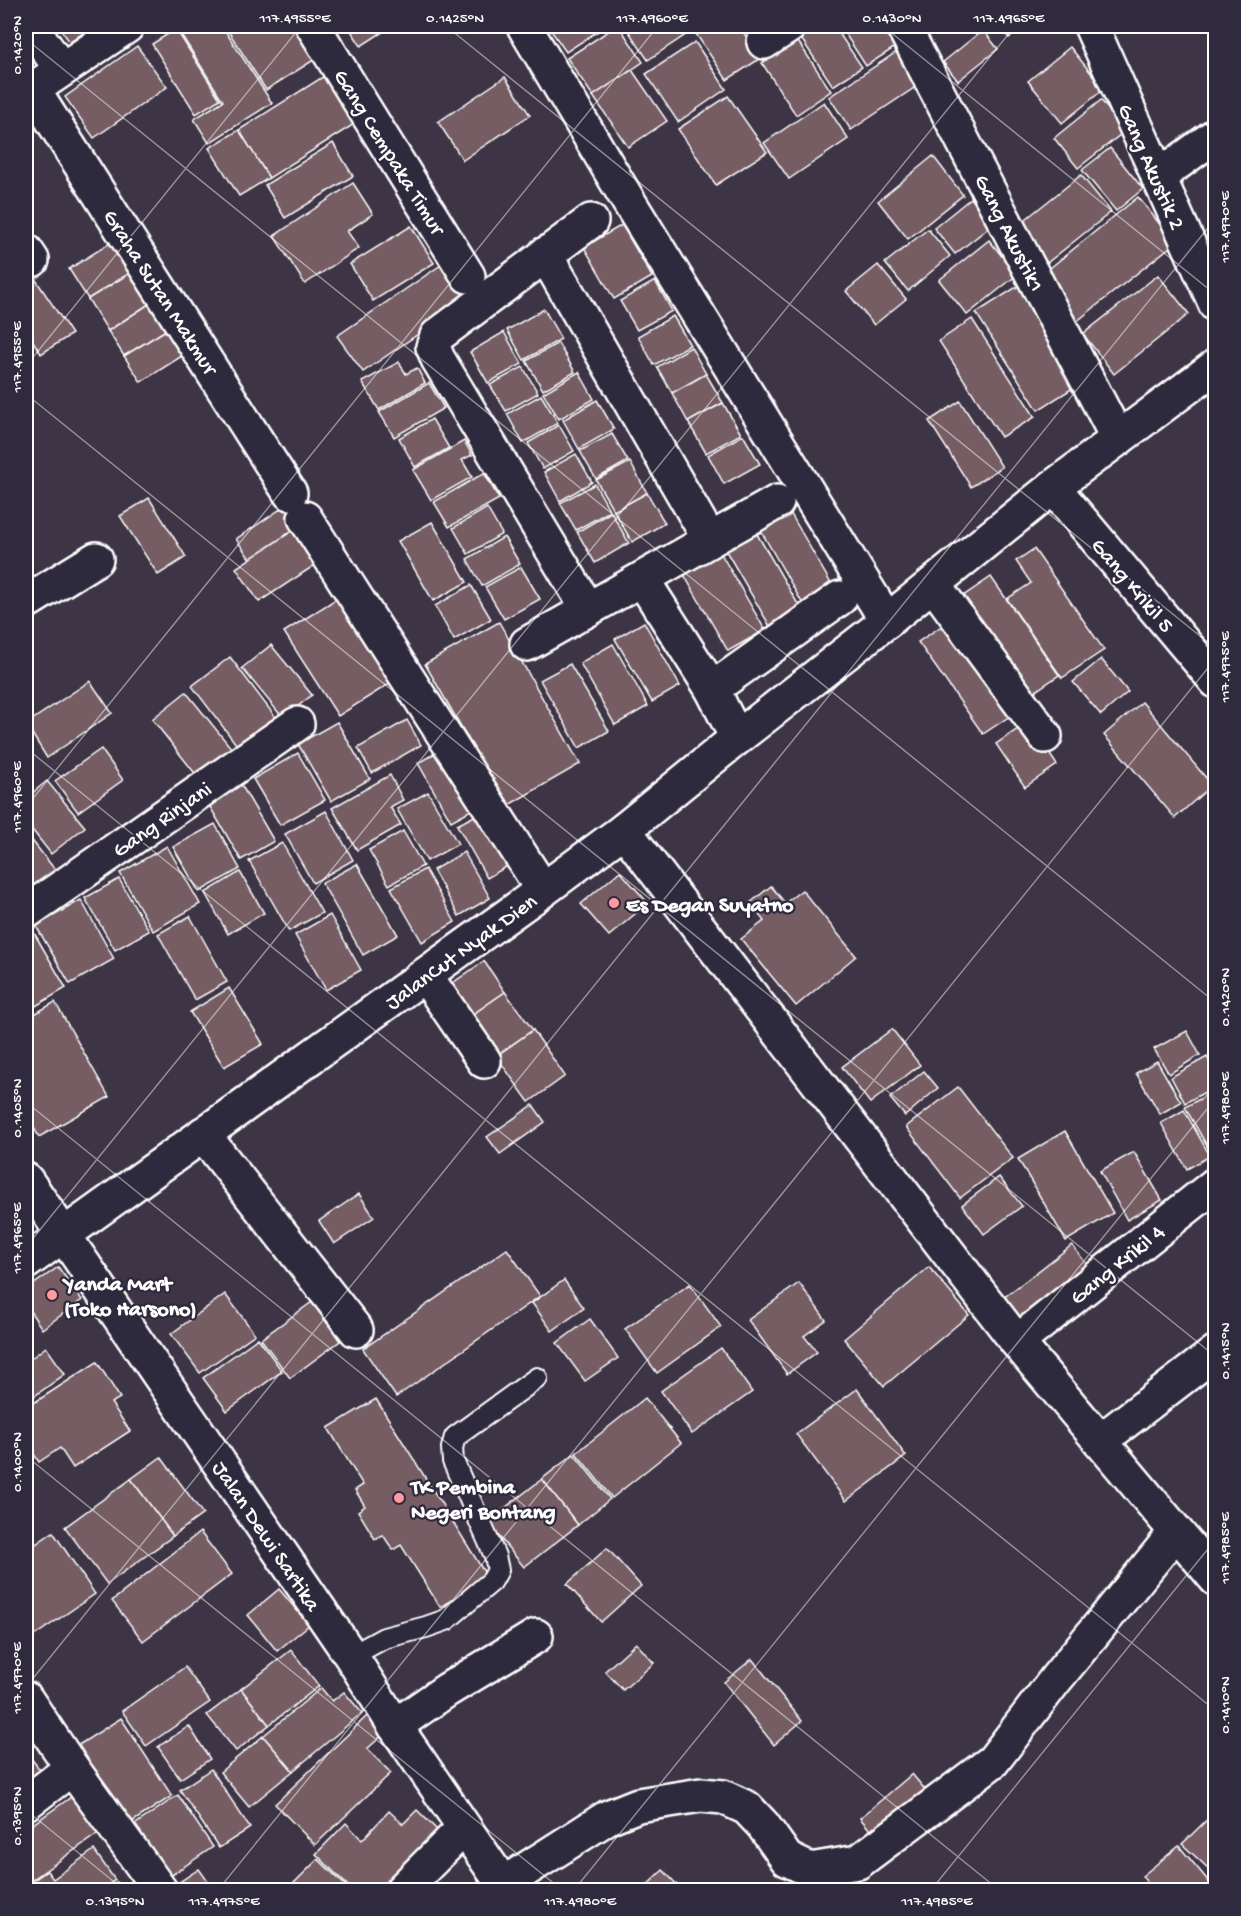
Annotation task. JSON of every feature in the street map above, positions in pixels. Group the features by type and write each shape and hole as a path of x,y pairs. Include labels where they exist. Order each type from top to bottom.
{"street":[{"path":"31,26 61,69"},
{"path":"29,92 127,26"},
{"name":"Gang Cempaka Timur","path":"313,26 468,276"},
{"path":"524,26 629,202 887,621"},
{"name":"Gang Akustik1","path":"903,26 1118,439"},
{"name":"Gang Akustik 2","path":"1091,26 1215,306"},
{"name":"Graha Sutan Makmur","path":"29,92 298,505 543,890"},
{"path":"1158,177 1215,135"},
{"path":"588,609 438,359 433,347 437,336 591,222"},
{"path":"545,254 710,540"},
{"name":"JalanCut Nyak Dien","path":"26,1262 624,830 1053,487 1118,439 1212,377"},
{"name":"Gang Krikil 5","path":"1053,487 1215,681"},
{"path":"527,644 777,502"},
{"path":"26,602 96,559"},
{"path":"642,579 712,688 737,738"},
{"path":"933,584 1045,736"},
{"path":"712,688 840,598"},
{"name":"Gang Rinjani","path":"26,912 297,724"},
{"path":"624,830 1017,1342 1215,1579"},
{"path":"424,975 484,1061"},
{"path":"203,1134 356,1330"},
{"name":"Jalan Dewi Sartika","path":"26,1180 351,1656 395,1726 505,1887"},
{"name":"Gang Krikil 4","path":"1017,1342 1215,1184"},
{"path":"1100,1441 1215,1352"},
{"path":"505,1887 608,1817 638,1805 701,1795 723,1797 747,1808 763,1825 787,1859 810,1870 858,1862 993,1761 1056,1678 1176,1532"},
{"path":"395,1726 447,1690 536,1636"},
{"path":"26,1699 159,1890"},
{"path":"26,1803 72,1768"},
{"path":"402,1890 464,1828"}],"lane":[{"path":"351,1656 384,1638 446,1620 492,1581 498,1570 495,1556 453,1461 452,1448 455,1437 537,1378"}],"building":[{"path":"58,26 93,26 70,42"},
{"path":"199,26 222,26 272,103 209,143 194,119 223,101 182,36"},
{"path":"225,26 297,26 317,58 266,90"},
{"path":"348,26 392,26 361,46"},
{"path":"548,26 606,26 566,52"},
{"path":"619,26 643,62 593,96 567,58"},
{"path":"625,26 685,26 690,32 648,60"},
{"path":"702,26 739,26 761,58 727,80 694,31"},
{"path":"811,26 834,26 862,67 833,86 798,34"},
{"path":"840,26 883,26 897,46 866,66"},
{"path":"999,26 1025,26 1009,38"},
{"path":"176,29 220,99 196,114 152,44"},
{"path":"983,30 998,49 958,81 943,62"},
{"path":"797,40 831,91 796,115 762,63"},
{"path":"695,42 726,89 678,122 646,74"},
{"path":"137,46 167,87 94,138 65,97"},
{"path":"1070,47 1104,89 1062,123 1028,81"},
{"path":"898,51 920,84 851,130 829,97"},
{"path":"632,70 667,121 628,147 593,96"},
{"path":"329,73 359,121 269,178 239,130"},
{"path":"505,77 530,115 463,160 438,122"},
{"path":"728,96 767,152 716,185 678,129"},
{"path":"1101,100 1125,131 1078,168 1054,138"},
{"path":"824,102 848,139 789,179 764,143"},
{"path":"239,130 269,178 239,196 209,148"},
{"path":"333,143 353,176 285,218 265,185"},
{"path":"1110,148 1143,189 1116,211 1082,170"},
{"path":"933,156 963,195 908,239 878,201"},
{"path":"1081,175 1111,212 1047,263 1017,226"},
{"path":"353,183 373,214 347,231 359,248 305,284 274,236"},
{"path":"1138,197 1175,243 1076,322 1040,276"},
{"path":"971,198 992,225 955,254 934,228"},
{"path":"622,225 652,277 614,299 584,247"},
{"path":"411,226 434,263 373,301 350,264"},
{"path":"928,229 950,256 908,291 885,263"},
{"path":"989,240 1017,275 967,315 939,280"},
{"path":"110,243 130,273 88,299 69,269"},
{"path":"444,263 469,299 363,372 337,336"},
{"path":"26,265 72,334 41,354 26,330"},
{"path":"878,265 906,299 874,325 846,291"},
{"path":"130,273 149,304 108,331 88,299"},
{"path":"1158,275 1189,314 1114,374 1083,334"},
{"path":"655,281 672,311 637,330 620,301"},
{"path":"1018,286 1081,383 1038,410 976,313"},
{"path":"149,304 166,330 124,356 108,331"},
{"path":"544,309 561,339 524,360 507,330"},
{"path":"673,316 690,345 654,365 638,336"},
{"path":"972,319 1035,417 1001,437 939,341"},
{"path":"166,330 182,356 141,382 124,356"},
{"path":"504,332 522,364 488,383 470,352"},
{"path":"558,343 575,372 543,390 526,361"},
{"path":"691,347 706,374 672,393 657,367"},
{"path":"399,362 406,374 417,368 425,383 379,410 362,382"},
{"path":"523,367 538,393 506,411 490,385"},
{"path":"579,372 594,399 559,419 543,393"},
{"path":"706,374 723,403 688,422 672,393"},
{"path":"429,383 444,408 394,437 379,412"},
{"path":"541,395 558,423 523,443 507,414"},
{"path":"597,400 614,429 579,449 563,420"},
{"path":"960,401 1002,467 971,487 929,421"},
{"path":"723,403 741,434 706,453 688,422"},
{"path":"432,419 449,448 415,467 399,438"},
{"path":"559,425 574,451 543,469 528,443"},
{"path":"612,434 628,461 596,479 580,451"},
{"path":"743,435 760,464 724,484 708,455"},
{"path":"464,441 472,455 462,460 472,477 431,500 413,470"},
{"path":"576,454 592,482 560,501 544,472"},
{"path":"630,462 647,493 614,511 596,480"},
{"path":"484,473 499,499 449,527 434,502"},
{"path":"595,484 610,511 576,530 560,503"},
{"path":"647,493 665,523 632,542 614,511"},
{"path":"149,498 186,557 158,575 120,516"},
{"path":"291,502 304,523 250,559 236,539"},
{"path":"487,508 502,534 468,554 453,528"},
{"path":"611,512 629,543 595,563 577,532"},
{"path":"791,514 834,589 804,606 761,531"},
{"path":"432,522 467,582 433,601 398,541"},
{"path":"292,531 315,565 259,602 236,568"},
{"path":"757,534 802,611 771,628 726,551"},
{"path":"504,537 520,564 482,586 467,559"},
{"path":"1034,549 1104,650 1062,678 1007,599 1031,583 1016,561"},
{"path":"720,552 765,630 728,651 683,573"},
{"path":"521,567 540,599 504,619 485,587"},
{"path":"991,577 1059,675 1021,701 953,603"},
{"path":"471,585 491,619 454,640 435,606"},
{"path":"336,599 366,646 378,639 402,676 338,716 284,632"},
{"path":"952,619 1016,712 983,734 918,642"},
{"path":"499,622 580,764 507,806 425,664"},
{"path":"644,622 680,686 652,702 615,639"},
{"path":"613,644 648,706 615,725 580,663"},
{"path":"271,645 312,695 283,718 242,668"},
{"path":"230,657 280,723 242,752 192,686"},
{"path":"1101,659 1128,692 1101,715 1073,682"},
{"path":"570,664 609,731 579,748 540,680"},
{"path":"90,681 112,713 47,758 26,724"},
{"path":"186,692 240,759 205,786 152,719"},
{"path":"1142,702 1212,785 1175,818 1104,735"},
{"path":"407,720 421,745 372,773 358,748"},
{"path":"337,722 370,779 331,801 298,744"},
{"path":"1028,722 1057,765 1025,787 996,744"},
{"path":"101,749 123,780 78,812 55,781"},
{"path":"442,749 475,808 451,821 418,763"},
{"path":"298,753 325,800 280,825 253,779"},
{"path":"390,775 403,800 390,807 401,825 357,850 332,808"},
{"path":"47,781 85,827 51,854 26,822 26,798"},
{"path":"239,781 274,841 241,860 206,800"},
{"path":"428,792 458,844 427,861 397,809"},
{"path":"326,811 353,860 313,883 285,834"},
{"path":"482,812 511,864 487,878 457,825"},
{"path":"215,824 240,869 199,892 173,847"},
{"path":"403,831 423,866 389,885 369,850"},
{"path":"26,833 60,876 26,896"},
{"path":"282,843 322,913 289,931 249,861"},
{"path":"167,846 200,904 153,931 120,873"},
{"path":"464,852 490,898 459,916 433,870"},
{"path":"357,864 398,935 363,955 322,883"},
{"path":"425,869 455,922 422,942 391,888"},
{"name":"Es Degan Suyatno","path":"620,871 648,903 609,936 581,904"},
{"path":"240,872 264,913 228,934 205,893"},
{"path":"119,879 149,931 115,950 85,898"},
{"path":"771,886 785,903 802,890 856,956 796,1006 741,939 764,921 750,903"},
{"path":"81,900 114,959 70,984 36,926"},
{"path":"330,915 361,970 326,990 295,935"},
{"path":"190,916 227,982 195,1000 158,934"},
{"path":"33,931 66,988 29,1010 26,1004 26,935"},
{"path":"484,961 505,992 469,1017 447,987"},
{"path":"229,988 263,1044 224,1067 190,1012"},
{"path":"505,992 533,1030 496,1056 469,1017"},
{"path":"55,1002 109,1097 39,1137 26,1113 26,1019"},
{"path":"892,1029 920,1065 870,1103 842,1067"},
{"path":"533,1030 565,1076 529,1102 496,1056"},
{"path":"1187,1031 1200,1055 1169,1074 1154,1049"},
{"path":"1207,1057 1216,1072 1216,1086 1185,1103 1171,1077"},
{"path":"1157,1061 1181,1102 1160,1114 1136,1073"},
{"path":"924,1071 938,1088 905,1116 890,1098"},
{"path":"958,1087 1013,1158 960,1198 906,1127"},
{"path":"1216,1090 1216,1151 1211,1153 1185,1107"},
{"path":"533,1105 545,1122 500,1154 487,1137"},
{"path":"1184,1110 1210,1156 1187,1169 1161,1123"},
{"path":"1065,1131 1113,1213 1066,1241 1018,1159"},
{"path":"1134,1152 1162,1200 1127,1220 1100,1171"},
{"path":"999,1177 1022,1206 984,1234 962,1205"},
{"path":"359,1194 374,1217 334,1244 319,1221"},
{"path":"1072,1245 1094,1274 1025,1327 1002,1299"},
{"path":"507,1249 540,1296 396,1397 363,1349"},
{"name":"Yanda Mart (Toko Harsono)","path":"58,1267 82,1300 42,1329 26,1305 26,1290"},
{"path":"929,1267 969,1315 884,1386 844,1339"},
{"path":"564,1280 584,1308 552,1331 532,1303"},
{"path":"799,1283 826,1320 804,1336 817,1352 787,1374 748,1320"},
{"path":"690,1284 721,1327 657,1373 625,1329"},
{"path":"225,1294 255,1334 200,1373 171,1334"},
{"path":"312,1302 340,1341 290,1378 261,1339"},
{"path":"590,1319 618,1358 585,1381 557,1343"},
{"path":"258,1338 282,1371 227,1411 203,1378"},
{"path":"46,1347 65,1374 26,1402 26,1362"},
{"path":"721,1348 752,1392 692,1434 661,1391"},
{"path":"97,1362 120,1398 111,1403 130,1431 73,1468 60,1448 39,1462 26,1442 26,1408"},
{"path":"857,1389 906,1456 846,1501 796,1434"},
{"path":"645,1398 681,1443 612,1498 576,1453"},
{"name":"TK Pembina Negeri Bontang","path":"376,1399 488,1578 440,1607 401,1545 393,1550 383,1535 375,1539 358,1511 365,1506 355,1490 363,1485 328,1428"},
{"path":"574,1454 610,1499 578,1525 542,1479"},
{"path":"161,1457 203,1514 173,1536 131,1479"},
{"path":"131,1479 173,1536 107,1584 65,1527"},
{"path":"542,1479 578,1525 524,1567 487,1522"},
{"path":"53,1532 95,1594 31,1638 26,1630 26,1551"},
{"path":"200,1532 232,1574 143,1641 112,1601"},
{"path":"607,1548 641,1586 601,1622 567,1584"},
{"path":"279,1589 309,1625 277,1651 248,1615"},
{"path":"636,1643 654,1663 623,1690 605,1671"},
{"path":"291,1650 319,1686 269,1725 241,1689"},
{"path":"752,1659 802,1721 774,1745 724,1682"},
{"path":"185,1667 210,1702 146,1746 122,1711"},
{"path":"321,1688 332,1701 344,1692 362,1713 293,1771 263,1736"},
{"path":"241,1689 269,1725 236,1751 207,1715"},
{"path":"367,1716 384,1734 367,1749 391,1773 315,1845 275,1804"},
{"path":"121,1718 172,1796 129,1824 77,1746"},
{"path":"189,1726 210,1759 180,1779 158,1747"},
{"path":"26,1735 34,1746 26,1752"},
{"path":"263,1736 293,1771 249,1807 220,1772"},
{"path":"26,1752 41,1771 26,1784"},
{"path":"211,1769 250,1828 219,1848 180,1790"},
{"path":"912,1774 927,1792 875,1836 860,1818"},
{"path":"77,1793 103,1830 26,1884 26,1829"},
{"path":"178,1795 213,1847 164,1880 130,1828"},
{"path":"417,1810 439,1832 381,1890 352,1890 316,1854 346,1823 362,1840 389,1811 403,1824"},
{"path":"1216,1811 1216,1864 1210,1870 1182,1844"},
{"path":"1179,1846 1216,1890 1153,1890 1142,1876"},
{"path":"94,1850 115,1880 101,1890 33,1890 28,1884 47,1871 53,1879"},
{"path":"318,1859 350,1890 287,1890"},
{"path":"199,1869 214,1890 169,1890 169,1889"},
{"path":"663,1870 682,1890 642,1890"},
{"path":"135,1878 143,1890 105,1890 117,1882 121,1888"}],"place":[{"name":"Es Degan Suyatno","path":"614,903"},
{"name":"Yanda Mart (Toko Harsono)","path":"52,1295"},
{"name":"TK Pembina Negeri Bontang","path":"399,1498"}]}
